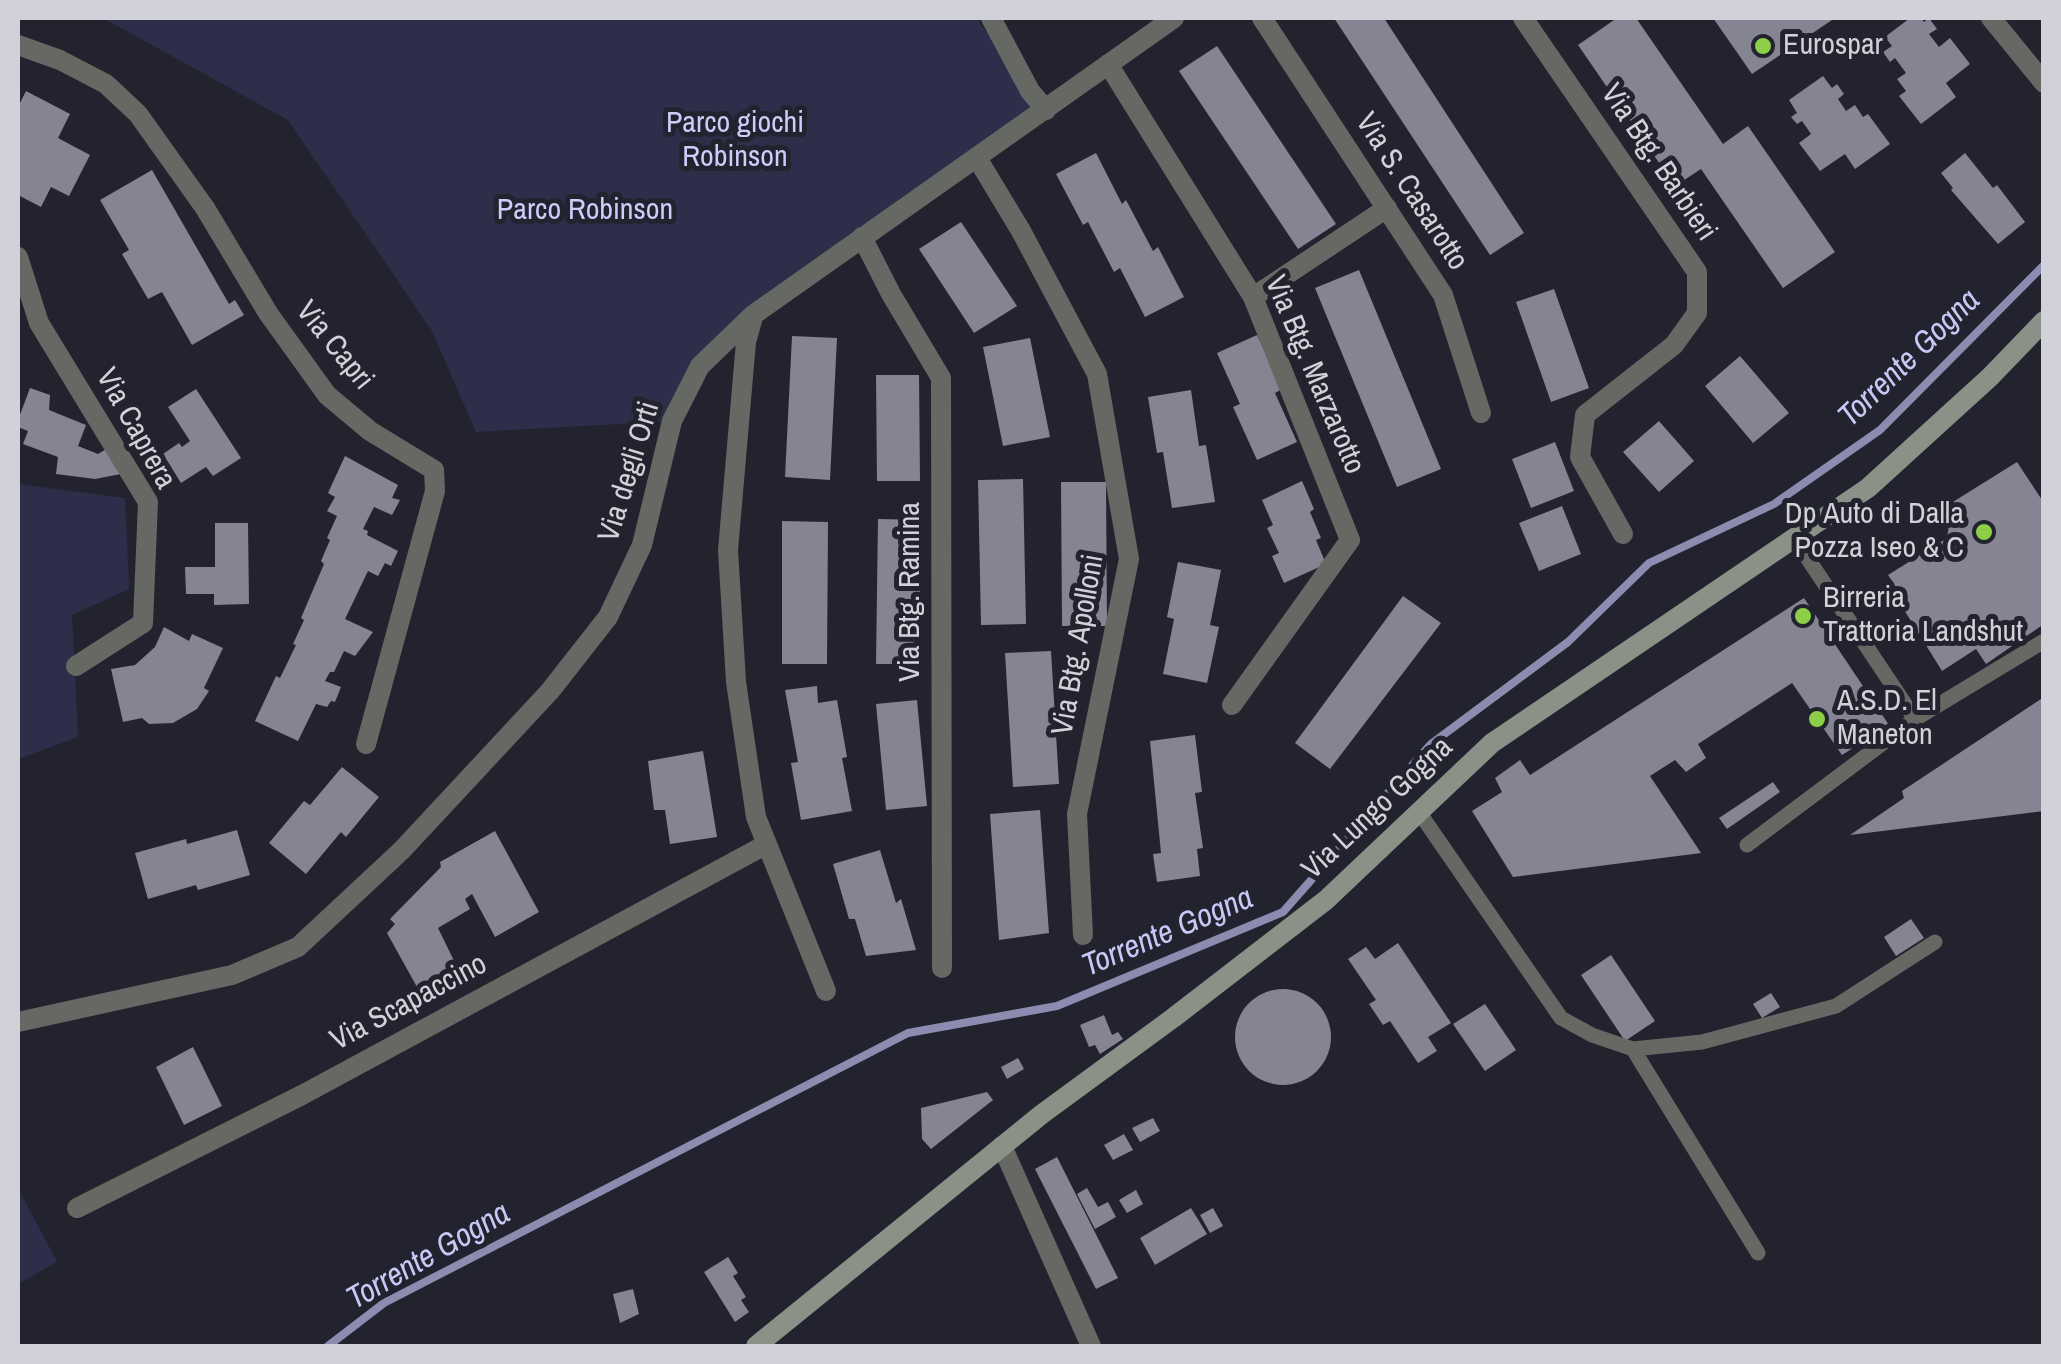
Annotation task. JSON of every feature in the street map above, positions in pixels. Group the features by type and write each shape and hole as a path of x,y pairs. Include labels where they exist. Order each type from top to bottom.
{"street":[{"path":"990,18 1030,91 1046,110"},
{"name":"Via degli Orti","path":"18,1022 232,975 298,947 402,850 550,692 608,617 642,545 672,421 700,366 754,315 1174,18"},
{"name":"Via S. Casarotto","path":"1262,18 1443,295 1481,413"},
{"name":"Via Btg. Barbieri","path":"1523,18 1696,272 1696,313 1674,345 1585,415 1580,457 1623,534"},
{"path":"1991,18 2044,83"},
{"name":"Via Capri","path":"18,45 60,60 106,84 138,114 205,208 268,313 327,395 370,431 434,470 435,491 366,744"},
{"name":"Via Btg. Marzarotto","path":"1108,64 1253,298 1350,540 1232,705"},
{"name":"Via Btg. Apolloni","path":"977,158 1021,230 1097,374 1129,559 1077,814 1083,935"},
{"path":"1253,298 1387,208"},
{"name":"Via Btg. Ramina","path":"862,237 941,378 942,968"},
{"name":"Via Caprera","path":"18,257 40,323 148,502 143,623 76,666"},
{"path":"754,315 746,342 728,550 736,682 756,816 826,991"},
{"name":"Via Lungo Gogna","path":"756,1346 1002,1146 1326,900 1492,744 1868,488 1990,377 2044,320"},
{"name":"Via Scapaccino","path":"77,1208 302,1095 766,844"},
{"path":"1002,1146 1091,1346"}],"lane":[{"path":"1794,538 1915,719"},
{"path":"1747,845 1915,719 2044,640"},
{"path":"1419,812 1561,1018 1592,1035 1633,1049 1702,1042 1836,1006 1934,942"},
{"path":"1633,1049 1758,1253"}],"green space":[{"name":"Parco Robinson","path":"103,18 976,18 1046,110 700,366 672,421 476,432 432,331 288,120"},
{"path":"18,484 125,498 129,589 72,615 78,737 18,759"},
{"path":"18,1188 57,1262 18,1284"}],"building":[{"path":"1334,18 1384,18 1524,233 1490,255"},
{"path":"1617,18 1636,18 1723,144 1748,126 1835,252 1783,288 1701,169 1675,186 1578,45"},
{"name":"Eurospar","path":"1713,18 1835,18 1752,74"},
{"path":"1910,18 1921,18 1924,22 1929,18 1937,29 1929,34 1939,47 1950,38 1970,64 1946,83 1956,97 1921,124 1899,96 1906,91 1897,79 1906,73 1895,58 1890,62 1883,52 1892,46 1885,37"},
{"path":"1217,46 1336,224 1298,249 1179,71"},
{"path":"1823,76 1832,88 1837,84 1844,94 1838,99 1846,111 1855,105 1863,117 1868,114 1890,144 1855,169 1845,154 1820,171 1799,143 1811,134 1802,121 1797,124 1791,117 1797,113 1789,100"},
{"path":"26,91 70,114 58,138 90,155 69,196 51,187 41,207 18,195 18,107"},
{"path":"1096,153 1122,204 1126,200 1153,251 1158,247 1184,297 1145,317 1120,268 1114,272 1088,222 1083,225 1056,174"},
{"path":"1965,153 1993,188 1997,185 2025,222 1998,244 1941,173"},
{"path":"152,170 229,304 235,300 244,315 192,345 162,292 148,299 122,254 129,250 100,200"},
{"path":"961,222 1017,306 974,333 919,249"},
{"path":"1359,270 1441,469 1397,487 1315,288"},
{"path":"1554,289 1589,388 1551,402 1516,302"},
{"path":"1257,335 1282,389 1275,393 1297,442 1257,460 1233,407 1240,404 1217,353"},
{"path":"792,336 837,338 830,480 785,477"},
{"path":"1030,338 1050,437 1003,446 983,347"},
{"path":"1740,356 1789,413 1753,443 1705,386"},
{"path":"876,375 919,375 920,481 877,481"},
{"path":"30,388 50,395 49,410 86,425 78,446 98,454 108,448 121,474 95,479 56,474 58,457 23,444 28,431 18,427 18,420"},
{"path":"196,389 241,458 213,476 206,467 181,483 163,454 190,441 168,407"},
{"path":"1191,390 1199,446 1206,445 1215,502 1172,508 1163,452 1157,453 1148,397"},
{"path":"1659,421 1694,461 1659,492 1623,452"},
{"path":"1555,442 1574,491 1531,508 1512,459"},
{"path":"345,456 398,485 392,498 400,500 392,515 374,507 363,529 398,551 391,566 385,563 378,576 368,571 345,619 373,632 355,656 344,651 325,681 341,687 335,702 327,707 316,704 298,741 255,721 296,645 293,644 304,620 301,618 324,564 321,561 330,540 327,538 337,516 327,511 335,497 328,493"},
{"path":"2017,462 2044,503 2044,624 1986,664 1976,649 1942,671 1901,605 1906,602 1888,575 1947,538 1949,525 1940,510"},
{"path":"1023,479 1026,624 981,625 978,480"},
{"path":"1302,481 1314,509 1310,512 1321,538 1316,540 1326,564 1284,583 1272,556 1279,553 1267,528 1273,525 1262,500"},
{"path":"1061,482 1106,482 1107,626 1062,626"},
{"path":"1562,506 1581,554 1539,571 1519,523"},
{"path":"878,519 921,520 919,664 876,664"},
{"path":"782,521 828,522 827,664 782,664"},
{"path":"215,523 248,523 249,604 214,605 214,594 186,594 185,567 215,567"},
{"path":"1178,562 1221,570 1210,625 1219,627 1207,683 1163,674 1174,619 1167,617"},
{"path":"1403,596 1441,623 1330,769 1295,743"},
{"path":"1804,598 1889,725 1842,755 1792,683 1698,744 1706,758 1686,772 1675,760 1650,776 1701,853 1513,877 1472,811 1502,792 1495,778 1520,760 1530,775"},
{"path":"164,627 189,641 192,634 223,648 204,688 209,691 197,709 173,723 149,724 142,718 123,722 111,669 135,665 155,647"},
{"path":"1051,651 1059,784 1013,787 1005,653"},
{"path":"817,686 818,703 837,700 852,811 801,820 791,763 798,762 785,690"},
{"path":"2044,697 2044,811 1850,835 1904,798 1902,791"},
{"path":"917,700 927,806 886,810 876,704"},
{"path":"1195,735 1202,792 1195,793 1203,848 1197,849 1200,876 1157,882 1153,854 1161,853 1150,741"},
{"path":"703,751 717,837 670,844 665,810 654,810 648,761"},
{"path":"342,767 379,797 346,837 341,832 306,874 269,843 304,801 310,805"},
{"path":"1773,782 1780,792 1727,829 1719,818"},
{"path":"1040,810 1049,933 999,940 990,814"},
{"path":"237,830 250,875 148,899 135,853"},
{"path":"495,831 539,912 495,937 472,894 465,899 470,909 438,928 462,977 422,996 387,933 395,924 390,919 441,867 440,862"},
{"path":"880,850 896,903 901,899 916,950 866,956 855,919 849,919 833,864"},
{"path":"1911,919 1924,938 1896,956 1884,937"},
{"path":"1398,943 1451,1023 1428,1037 1437,1051 1418,1063 1390,1021 1383,1025 1369,1004 1376,1000 1348,959 1366,947 1375,959"},
{"path":"1611,955 1655,1021 1625,1041 1581,975"},
{"path":"1283,989 1301,993 1317,1003 1327,1019 1331,1037 1327,1055 1317,1071 1301,1081 1283,1085 1265,1081 1249,1071 1239,1055 1235,1037 1239,1019 1249,1003 1265,993"},
{"path":"1771,993 1780,1007 1762,1018 1753,1004"},
{"path":"1485,1004 1516,1050 1485,1071 1453,1024"},
{"path":"1104,1015 1112,1035 1118,1032 1123,1039 1100,1054 1095,1045 1089,1047 1080,1025"},
{"path":"193,1047 222,1106 184,1125 156,1067"},
{"path":"1018,1058 1024,1069 1007,1079 1001,1067"},
{"path":"987,1092 993,1100 931,1149 922,1139 921,1108"},
{"path":"1153,1118 1160,1131 1140,1142 1132,1128"},
{"path":"1124,1134 1133,1150 1113,1160 1104,1145"},
{"path":"1057,1157 1118,1278 1096,1289 1035,1169"},
{"path":"1087,1188 1098,1207 1108,1202 1116,1217 1095,1229 1077,1194"},
{"path":"1136,1190 1143,1204 1127,1213 1119,1200"},
{"path":"1191,1208 1207,1234 1155,1265 1140,1238"},
{"path":"1213,1208 1223,1226 1210,1233 1200,1215"},
{"path":"728,1257 738,1273 733,1276 746,1297 741,1300 749,1312 735,1322 704,1272"},
{"path":"633,1289 639,1314 620,1323 613,1294"}],"waterway":[{"name":"Torrente Gogna","path":"328,1346 384,1303 908,1033 1057,1006 1283,912 1431,744 1568,642 1649,563 1774,504 1880,430 2044,265"}],"place":[{"name":"Eurospar","path":"1763,46"},
{"name":"Dp Auto di Dalla Pozza Iseo & C","path":"1984,532"},
{"name":"Birreria Trattoria Landshut","path":"1803,616"},
{"name":"A.S.D. El Maneton","path":"1817,719"}],"park label":[{"name":"Parco giochi Robinson","path":"735,141"}]}
